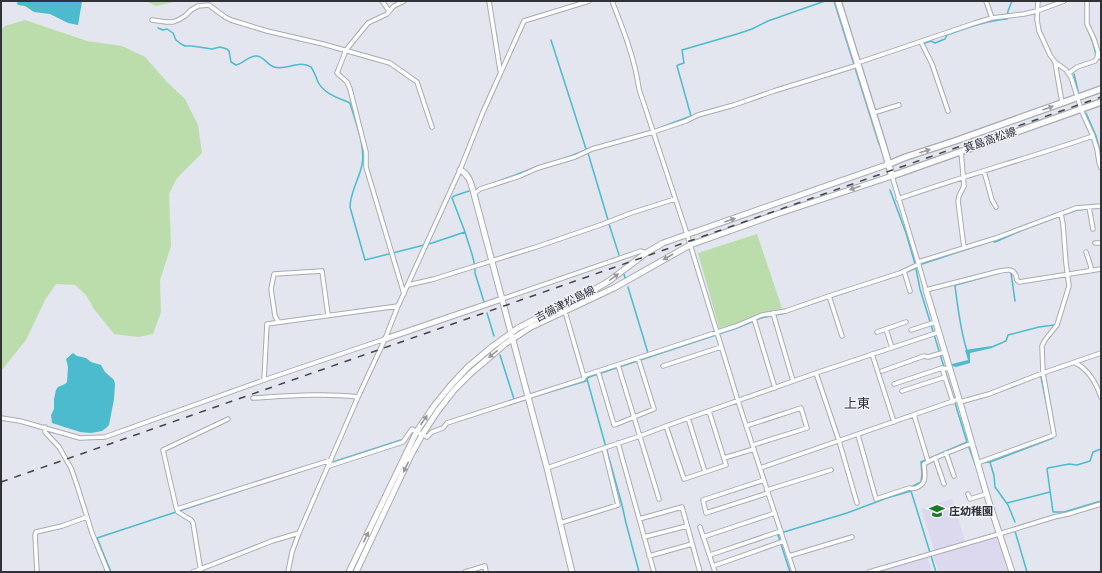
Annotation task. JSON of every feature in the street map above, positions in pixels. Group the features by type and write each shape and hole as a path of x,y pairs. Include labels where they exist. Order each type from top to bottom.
{"main road":[{"path":"838,1 856,65 873,113 892,176"},
{"name":"箕島高松線","path":"889,164 906,156 954,141 1101,89"},
{"name":"箕島高松線","path":"892,176 1101,102"},
{"name":"吉備津松島線","path":"356,572 411,455 437,412 454,390 471,373 529,322 609,281 646,253 664,243 889,164"},
{"path":"460,170 465,172 469,178 474,194 547,468 572,572"},
{"name":"吉備津松島線","path":"349,572 417,431 434,406 468,367 512,336 614,288 690,245 774,215 892,176"},
{"path":"926,290 932,323 969,445 978,463 986,494 1012,572"},
{"path":"385,339 502,299"}],"street":[{"path":"382,1 389,11"},
{"path":"404,1 394,6 387,14 368,23 346,50 337,73 347,82 350,89 366,152 366,167 404,294"},
{"path":"489,1 501,72"},
{"path":"288,572 292,552 299,533 385,339 398,306 460,170 483,112 524,21 590,1"},
{"path":"612,1 634,64 639,89 687,235 746,426 781,530 782,542 789,556 794,572"},
{"path":"986,1 992,18"},
{"path":"1038,1 1037,11 1039,31 1050,55 1055,62 1069,73 1073,81 1081,109 1093,136 1101,168"},
{"path":"474,194 480,189 574,157 592,149 653,132 698,115 734,105 922,43 975,23 992,18 1037,11 1064,1"},
{"path":"1087,1 1087,24 1101,58"},
{"path":"152,20 172,22 185,16 198,6 208,5 231,20 267,31 323,44 390,63 417,82 432,127"},
{"path":"922,43 932,64 948,111"},
{"path":"1069,73 1077,67 1095,61 1098,52"},
{"path":"1055,62 1062,103"},
{"path":"873,113 899,105"},
{"path":"898,199 1093,136"},
{"path":"960,151 964,186 958,201 964,248"},
{"path":"984,171 992,200 996,207"},
{"path":"892,176 926,290 1000,271 1013,271 1016,274 1016,280 1019,282 1101,270"},
{"path":"408,285 434,279 475,266 596,227 631,213 675,199"},
{"path":"178,510 403,442 412,429 427,437 432,432 443,428 447,423 528,398 583,379 586,375 599,373 717,334 755,320 762,315 774,315 905,272 918,263 996,238 1062,215 1076,208 1101,206"},
{"path":"1089,208 1093,229"},
{"path":"978,463 1054,435 1042,373 1042,346 1057,326 1069,286 1062,215"},
{"path":"1095,243 1101,243"},
{"path":"502,299 641,251 646,253"},
{"path":"1086,252 1091,267 1090,271"},
{"path":"278,321 275,316 271,289 274,274 322,271 328,315"},
{"path":"905,272 910,291"},
{"path":"830,297 842,336"},
{"path":"264,380 266,324 278,321 398,306"},
{"path":"566,315 584,377"},
{"path":"774,315 793,381"},
{"path":"755,320 774,388"},
{"path":"877,332 906,322"},
{"path":"911,330 932,323"},
{"path":"886,329 892,348"},
{"path":"547,468 816,373 936,334"},
{"path":"1,418 45,427 80,438 105,437 264,380 385,339"},
{"path":"662,366 721,346"},
{"path":"882,371 924,356 928,357 941,353"},
{"path":"760,468 956,401 989,394 1042,373 1101,353"},
{"path":"872,354 894,422"},
{"path":"599,373 614,425 625,422 654,409 638,360"},
{"path":"1074,362 1084,368 1092,378 1101,397"},
{"path":"618,366 659,499"},
{"path":"894,384 946,369 945,377 956,401"},
{"path":"816,373 839,441 857,503"},
{"path":"902,391 945,377"},
{"path":"253,398 295,395 358,397"},
{"path":"724,458 808,428 801,408 746,426"},
{"path":"666,426 684,479 726,465 709,411"},
{"path":"914,415 927,460"},
{"path":"688,418 705,472"},
{"path":"200,571 193,522 176,507 163,450 228,419"},
{"path":"45,427 45,432 59,447 71,468 92,533 108,572"},
{"path":"858,435 876,499 909,488 914,489 922,485 924,483 925,476 924,464 927,460 969,445"},
{"path":"618,443 654,572"},
{"path":"560,523 618,505 605,447"},
{"path":"946,453 954,476"},
{"path":"935,458 944,484"},
{"path":"764,480 703,500 706,513 831,470"},
{"path":"968,494 970,499 986,494"},
{"path":"869,572 1101,504"},
{"path":"639,519 682,507 700,572"},
{"path":"703,537 775,513"},
{"path":"37,572 36,532 62,526 87,517"},
{"path":"644,537 687,526"},
{"path":"700,527 715,572"},
{"path":"710,555 781,530"},
{"path":"193,572 200,571 272,541 299,533"},
{"path":"789,556 852,537"},
{"path":"713,566 782,542"},
{"path":"649,556 692,544"},
{"path":"465,572 485,566 486,572"}],"shaded area":[{"path":"952,499 965,541 936,551 934,549 921,509"},
{"path":"997,537 1008,572 939,572 933,556"},
{"path":"929,557 928,559 932,572 875,572"}],"green space":[{"path":"145,1 174,1 174,2 156,6"},
{"path":"25,20 87,41 122,46 145,57 167,82 185,99 198,125 202,153 177,178 169,194 171,246 160,280 161,312 153,334 138,337 114,334 94,309 86,295 75,285 56,284 45,300 26,340 1,371 1,30 5,26"},
{"path":"757,234 782,308 720,331 698,253"}],"water":[{"path":"18,1 82,1 78,25 68,23 50,14 34,12 25,6 18,5"},
{"path":"992,346 992,348 970,353 970,363 956,367 952,366 952,364 968,360 965,350"},
{"path":"73,353 101,365 105,372 114,380 114,399 109,425 102,431 91,433 80,432 52,423 51,415 54,409 56,390 58,387 67,382 68,367 66,359"}],"waterway":[{"path":"654,130 691,116 677,66 684,63 682,50 752,29 768,21 825,1"},
{"path":"834,1 879,144"},
{"path":"922,44 931,41 935,43 945,39 947,35 984,23 1007,19 1012,1"},
{"path":"1086,25 1096,55"},
{"path":"158,28 163,30 167,29 173,33 176,40 185,46 212,49 220,47 227,49 229,51 231,62 236,65 250,57 259,56 274,67 284,68 302,64 311,67 318,82 324,90 350,103 359,134 363,150 363,158 361,170 351,196 350,207 365,260 432,243 465,232 484,302"},
{"path":"551,40 586,149"},
{"path":"1074,74 1078,91"},
{"path":"1086,113 1096,136 1101,154"},
{"path":"637,135 650,131"},
{"path":"563,159 591,148"},
{"path":"588,153 608,220"},
{"path":"505,179 536,167"},
{"path":"890,190 906,233 915,264"},
{"path":"465,232 452,198 469,191"},
{"path":"922,264 992,241 995,242 1027,228 1077,210 1087,209"},
{"path":"609,224 619,255"},
{"path":"884,280 916,268"},
{"path":"916,269 920,289 975,464"},
{"path":"1011,273 1015,301"},
{"path":"624,274 625,278"},
{"path":"967,351 961,327 955,286 988,276"},
{"path":"628,287 648,353"},
{"path":"799,308 850,291"},
{"path":"487,313 494,336"},
{"path":"639,572 587,379 589,377 737,328 761,318 786,313"},
{"path":"992,347 1006,341 1008,335 1039,327 1054,325"},
{"path":"500,355 514,399"},
{"path":"1041,377 1050,421"},
{"path":"536,396 586,381"},
{"path":"432,430 443,426"},
{"path":"990,462 1053,438 1052,436"},
{"path":"325,464 401,440"},
{"path":"936,572 911,491 913,486 921,482 921,462 967,442"},
{"path":"1101,449 1093,452 1090,461 1077,465 1069,464 1047,469 1053,512 1064,512 1101,501"},
{"path":"980,463 990,462 995,487 1008,505 1015,522"},
{"path":"111,572 97,538 249,488"},
{"path":"784,532 847,513 911,491"},
{"path":"1007,503 1050,492"},
{"path":"1015,531 1027,572"},
{"path":"779,534 778,535 790,572"}],"railway":[{"path":"1,482 1101,97"}],"place":[{"name":"庄幼稚園","path":"937,511"}],"district":[{"name":"上東","path":"857,404"}]}
